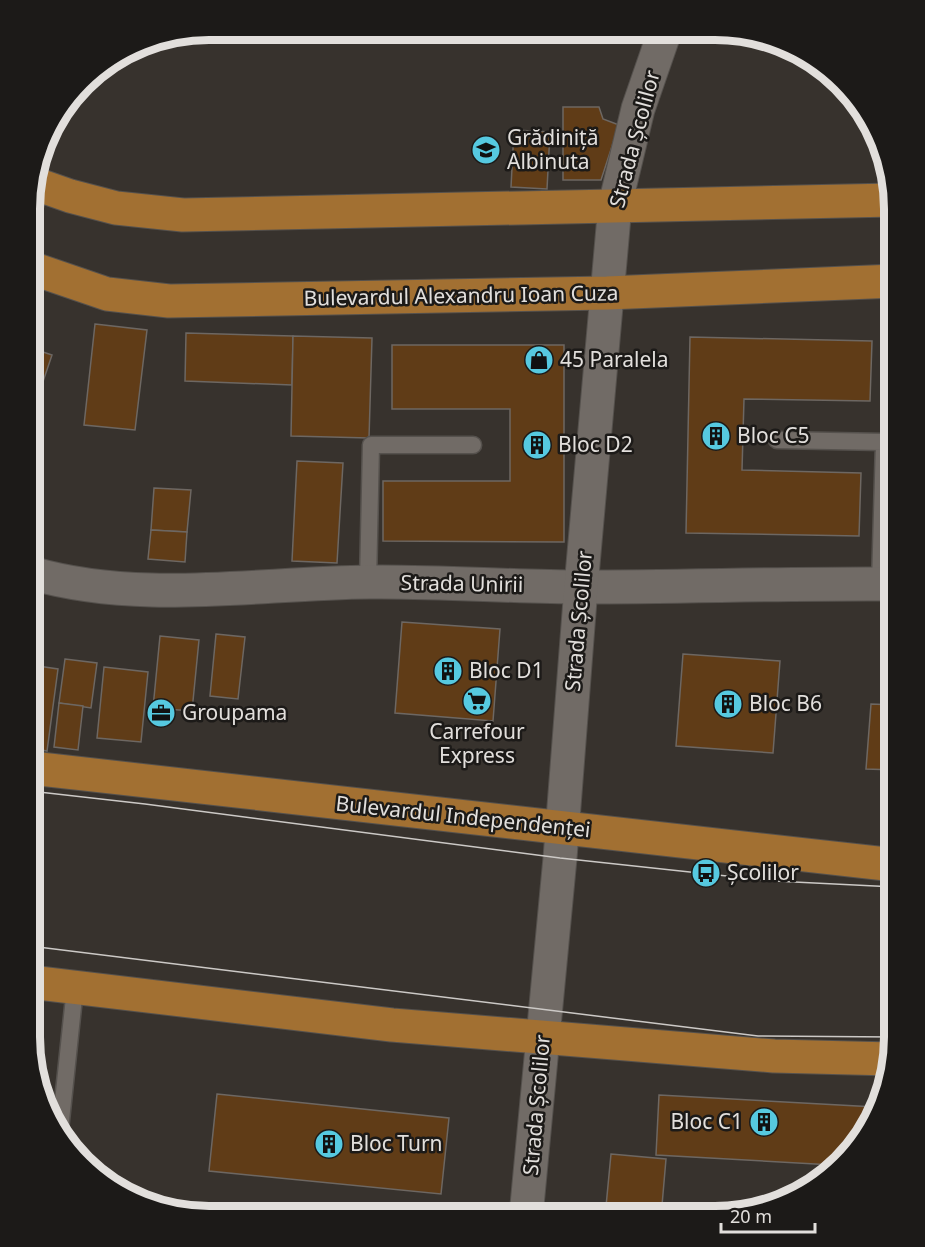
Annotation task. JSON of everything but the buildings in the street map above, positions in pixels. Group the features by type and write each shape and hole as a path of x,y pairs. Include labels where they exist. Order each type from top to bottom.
{"main road":[{"name":"Strada Școlilor","path":"527,1206 615,205 638,109 662,40"},
{"path":"42,186 116,208 183,215 884,200"},
{"name":"Bulevardul Alexandru Ioan Cuza","path":"40,271 107,294 169,301 607,293 884,281"},
{"name":"Strada Unirii","path":"40,575 94,585 158,590 225,590 368,582 581,587 884,584"},
{"name":"Bulevardul Independenței","path":"40,769 884,864"},
{"path":"40,983 392,1025 774,1056 883,1059"}],"lane":[{"path":"777,440 884,442"},
{"path":"368,582 371,445 473,445"},
{"path":"61,1118 75,988"}],"tram line":[{"path":"40,792 560,858 774,881 884,886"},
{"path":"40,947 758,1036 884,1037"}],"place":[{"name":"Grădiniță Albinuta","path":"486,150"},
{"name":"45 Paralela","path":"539,360"},
{"name":"Bloc C5","path":"716,436"},
{"name":"Bloc D2","path":"537,445"},
{"name":"Bloc D1","path":"448,671"},
{"name":"Carrefour Express","path":"477,701"},
{"name":"Bloc B6","path":"728,704"},
{"name":"Groupama","path":"161,713"},
{"name":"Școlilor","path":"706,873"},
{"name":"Bloc C1","path":"764,1122"},
{"name":"Bloc Turn","path":"329,1144"}]}
